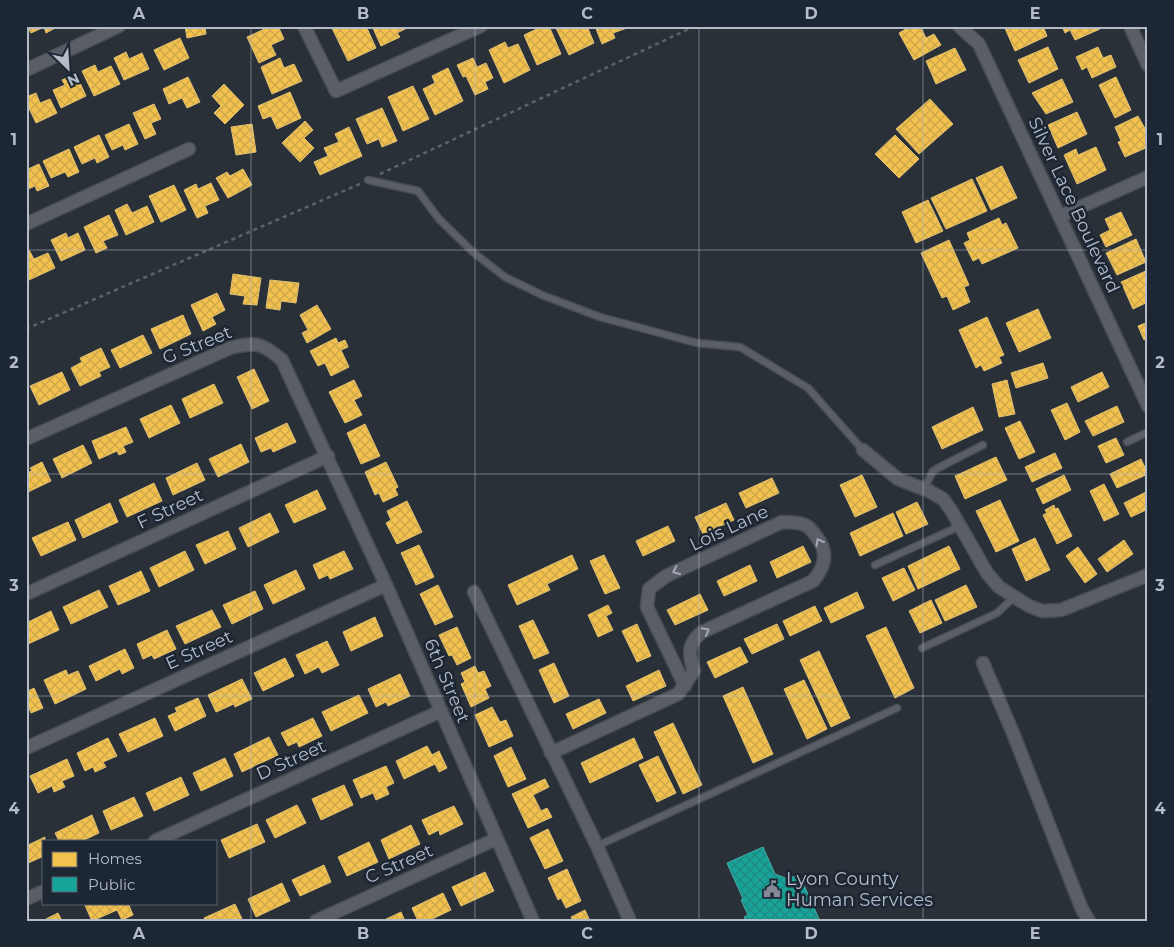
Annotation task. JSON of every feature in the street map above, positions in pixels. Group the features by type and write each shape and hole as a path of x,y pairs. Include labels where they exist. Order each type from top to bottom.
{"street":[{"path":"26,70 119,26"},
{"path":"304,26 336,92 481,26"},
{"name":"Silver Lace Boulevard","path":"958,26 979,44 1148,406"},
{"path":"1130,26 1148,65"},
{"path":"26,224 189,149"},
{"path":"1060,216 1148,177"},
{"name":"G Street","path":"26,439 230,348 253,342 266,346 282,360 328,456"},
{"path":"863,450 898,479 943,499 987,573 1013,598 1042,611 1061,610 1085,603 1148,575"},
{"name":"6th Street","path":"328,456 533,921"},
{"name":"F Street","path":"26,594 328,456"},
{"name":"Lois Lane","path":"782,522 795,522 808,526 820,541 824,551 824,568 820,574 813,581 702,632 693,639 689,658 694,671 685,686 646,608 649,589 666,576 782,522"},
{"name":"E Street","path":"26,748 386,584"},
{"path":"474,592 597,846 630,921"},
{"path":"983,663 1013,733 1081,907 1089,921"},
{"path":"551,752 678,694 685,686"},
{"name":"D Street","path":"157,840 441,711"},
{"name":"C Street","path":"316,921 496,839"},
{"path":"26,899 42,892"}],"lane":[{"path":"368,180 418,191 439,219 474,253 505,277 542,295 600,317 697,343 740,347 808,388 863,450"},
{"path":"1127,442 1148,432"},
{"path":"924,489 933,472 983,445"},
{"path":"875,565 960,526"},
{"path":"922,648 997,613 1013,598"},
{"path":"597,846 897,708"}],"building: Homes":[{"path":"27,26 59,26 46,33 44,27 31,33"},
{"path":"185,26 205,26 206,34 187,38"},
{"path":"271,26 278,26 284,39 271,45 276,55 259,63 247,37"},
{"path":"331,26 366,26 376,48 348,61"},
{"path":"372,26 409,27 397,33 400,37 381,46"},
{"path":"543,26 549,26 561,54 537,65 524,35"},
{"path":"555,26 587,26 594,43 569,55"},
{"path":"595,26 626,26 627,28 613,33 615,38 602,44"},
{"path":"911,26 920,26 926,38 934,34 941,45 914,60 899,33"},
{"path":"1004,26 1043,26 1047,36 1015,51"},
{"path":"1062,26 1099,26 1100,29 1075,40 1070,30 1065,33"},
{"path":"180,38 189,58 164,70 154,50"},
{"path":"505,42 508,48 518,44 530,70 504,83 489,50"},
{"path":"1048,47 1058,69 1029,83 1018,60"},
{"path":"1098,47 1103,58 1111,55 1116,67 1092,78 1087,67 1082,70 1076,57"},
{"path":"955,48 966,70 936,84 926,61"},
{"path":"126,52 129,59 142,53 149,69 124,80 114,58"},
{"path":"280,58 284,68 294,64 302,81 272,94 261,67"},
{"path":"473,58 477,67 486,63 493,78 485,82 488,89 475,95 466,76 463,77 457,65"},
{"path":"95,65 98,72 111,66 120,84 94,96 82,71"},
{"path":"448,68 463,101 435,115 423,89 435,83 432,76"},
{"path":"76,74 86,96 61,108 53,90 65,85 62,80"},
{"path":"188,77 200,102 187,108 182,98 169,104 163,89"},
{"path":"1116,77 1131,110 1115,118 1099,85"},
{"path":"1062,79 1073,102 1046,114 1032,93"},
{"path":"224,84 244,105 225,124 214,113 221,106 212,96"},
{"path":"413,86 429,119 403,131 388,97"},
{"path":"290,92 301,118 277,129 271,116 263,119 258,106"},
{"path":"36,93 40,103 50,99 57,113 36,123 26,102 26,97"},
{"path":"930,99 953,124 919,154 896,129"},
{"path":"154,104 161,119 151,123 156,134 145,139 133,113"},
{"path":"382,108 397,141 382,147 379,139 367,144 356,119"},
{"path":"1077,112 1087,134 1058,148 1048,125"},
{"path":"1138,116 1148,134 1148,147 1125,157 1118,142 1121,141 1115,127"},
{"path":"305,121 313,130 304,138 314,148 300,162 282,143"},
{"path":"129,124 138,144 125,150 123,145 112,150 105,135"},
{"path":"252,124 256,152 236,155 231,127"},
{"path":"349,127 362,156 320,175 314,162 328,156 324,148 339,142 335,134"},
{"path":"99,135 109,157 97,163 95,158 82,164 74,147"},
{"path":"895,135 919,159 899,178 875,154"},
{"path":"1096,147 1106,170 1077,184 1064,155 1076,149 1078,155"},
{"path":"69,149 79,172 68,177 65,172 51,178 43,161"},
{"path":"39,164 49,186 37,191 35,186 26,190 26,170"},
{"path":"1002,166 1017,198 991,210 976,178"},
{"path":"243,169 252,185 228,198 216,178 227,172 230,176"},
{"path":"972,179 987,211 946,229 931,198"},
{"path":"211,183 219,200 205,206 208,213 197,218 184,190 196,184 198,189"},
{"path":"174,185 186,210 161,222 149,196"},
{"path":"928,200 943,231 916,243 902,212"},
{"path":"127,204 132,213 147,206 154,222 126,235 115,210"},
{"path":"1121,212 1132,235 1106,247 1100,235 1110,230 1105,219"},
{"path":"109,215 118,235 103,241 107,248 96,253 84,227"},
{"path":"999,218 1002,225 1006,223 1018,248 982,264 979,258 973,261 964,243 970,240 967,233"},
{"path":"66,233 68,238 78,233 85,250 61,261 51,240"},
{"path":"1136,239 1146,262 1117,275 1106,253"},
{"path":"949,240 969,285 964,287 970,302 953,310 947,296 942,298 921,253"},
{"path":"29,250 34,259 48,253 55,268 29,280 26,274 26,251"},
{"path":"1148,270 1148,302 1133,309 1121,282"},
{"path":"233,274 261,278 257,305 243,304 245,296 230,294"},
{"path":"270,280 299,283 296,303 281,301 280,310 266,308"},
{"path":"217,293 225,310 212,317 216,324 203,331 191,305"},
{"path":"317,305 331,329 307,343 302,333 308,330 300,315"},
{"path":"1038,309 1051,338 1019,352 1006,323"},
{"path":"183,315 191,334 160,349 151,329"},
{"path":"987,317 1004,355 999,357 1002,363 984,371 981,365 976,368 959,330"},
{"path":"1148,322 1148,338 1144,340 1138,326"},
{"path":"143,335 152,353 120,368 111,350"},
{"path":"336,338 338,343 345,340 348,347 341,350 349,367 331,376 325,363 318,366 310,351"},
{"path":"101,348 110,367 99,372 101,376 80,386 71,368 82,362 80,358"},
{"path":"1043,363 1048,378 1016,388 1011,373"},
{"path":"254,369 269,401 252,409 237,377"},
{"path":"62,372 70,390 39,405 30,386"},
{"path":"1102,372 1109,387 1078,402 1071,387"},
{"path":"354,380 362,396 354,400 362,415 345,423 329,392"},
{"path":"1007,380 1015,414 999,417 992,384"},
{"path":"214,384 223,403 190,418 182,399"},
{"path":"1067,403 1080,432 1065,440 1051,410"},
{"path":"171,405 180,423 149,438 140,419"},
{"path":"1117,406 1124,422 1093,436 1085,421"},
{"path":"973,407 983,430 942,449 932,427"},
{"path":"1020,421 1035,452 1019,459 1005,428"},
{"path":"287,423 296,442 273,452 271,448 261,452 255,438"},
{"path":"365,424 380,456 361,464 347,433"},
{"path":"126,427 133,442 123,446 126,452 119,455 117,451 99,459 92,441"},
{"path":"1116,438 1124,455 1106,463 1098,446"},
{"path":"241,444 249,462 218,477 209,459"},
{"path":"83,445 92,463 62,478 53,459"},
{"path":"1055,453 1062,468 1032,482 1025,467"},
{"path":"996,457 1007,480 965,499 955,476"},
{"path":"1141,459 1148,474 1117,488 1110,474"},
{"path":"42,462 51,481 26,493 26,473 32,471 30,468"},
{"path":"386,462 398,487 395,489 398,495 383,502 379,493 375,495 365,472"},
{"path":"197,463 205,480 173,495 166,478"},
{"path":"862,475 877,507 855,517 840,485"},
{"path":"1064,475 1071,490 1043,504 1036,489"},
{"path":"772,478 779,493 746,508 739,493"},
{"path":"154,483 162,501 127,517 119,500"},
{"path":"1104,484 1119,514 1104,521 1090,491"},
{"path":"317,490 326,509 294,523 285,505"},
{"path":"1148,491 1148,509 1131,517 1124,503"},
{"path":"1000,500 1019,541 996,552 976,511"},
{"path":"407,501 422,532 397,544 386,523 391,520 387,511"},
{"path":"917,502 928,524 906,534 896,512"},
{"path":"110,503 118,522 83,538 75,520"},
{"path":"726,503 734,520 703,534 695,517"},
{"path":"1054,505 1055,509 1058,508 1072,536 1057,544 1043,515 1047,513 1045,510"},
{"path":"270,513 279,532 248,547 239,528"},
{"path":"893,513 903,536 860,556 850,533"},
{"path":"68,522 76,540 41,556 32,538"},
{"path":"668,526 675,541 643,556 636,541"},
{"path":"228,531 236,549 205,564 196,545"},
{"path":"1035,538 1050,570 1026,581 1012,549"},
{"path":"1124,540 1133,554 1107,572 1098,559"},
{"path":"419,545 434,577 416,585 401,553"},
{"path":"803,546 811,562 777,578 770,562"},
{"path":"949,546 960,569 918,589 908,566"},
{"path":"1078,547 1097,574 1085,583 1066,556"},
{"path":"185,551 194,570 159,587 150,568"},
{"path":"344,551 353,569 330,579 328,575 319,579 313,565"},
{"path":"572,555 578,569 547,584 550,590 517,605 508,585"},
{"path":"604,555 620,588 605,594 590,561"},
{"path":"750,565 757,581 724,596 717,581"},
{"path":"904,568 915,590 893,601 882,578"},
{"path":"296,570 305,589 273,604 264,585"},
{"path":"141,571 150,591 118,605 109,586"},
{"path":"438,585 453,617 435,625 420,594"},
{"path":"966,585 977,607 945,621 935,600"},
{"path":"99,590 108,607 71,624 63,607"},
{"path":"255,591 263,609 232,624 223,605"},
{"path":"857,592 864,608 831,623 824,608"},
{"path":"700,594 708,610 675,625 667,610"},
{"path":"931,600 942,623 920,633 909,611"},
{"path":"608,605 612,613 606,616 613,630 598,637 588,615"},
{"path":"815,606 822,621 790,636 783,621"},
{"path":"212,610 221,627 185,644 176,626"},
{"path":"51,611 59,630 28,644 26,623"},
{"path":"375,617 383,636 351,651 343,632"},
{"path":"533,620 549,653 534,659 519,626"},
{"path":"637,624 651,656 637,662 622,631"},
{"path":"777,624 784,639 752,654 744,639"},
{"path":"457,627 471,658 457,665 452,655 449,656 439,635"},
{"path":"886,627 914,688 895,698 866,636"},
{"path":"167,630 176,649 154,659 152,655 143,659 137,644"},
{"path":"327,641 339,665 322,673 319,667 305,674 296,655"},
{"path":"740,647 748,662 715,678 707,662"},
{"path":"125,649 134,668 122,674 120,669 96,681 89,666"},
{"path":"819,651 850,718 831,727 800,660"},
{"path":"285,658 294,676 263,691 254,673"},
{"path":"554,663 569,696 554,703 539,670"},
{"path":"475,666 478,673 484,671 491,686 485,689 489,698 471,707 461,684 465,682 461,673"},
{"path":"66,670 68,675 78,671 86,689 55,704 44,680"},
{"path":"659,670 666,686 633,701 626,686"},
{"path":"400,674 410,696 388,706 386,702 376,707 368,689"},
{"path":"242,679 252,699 235,707 234,704 216,712 208,695"},
{"path":"804,680 827,729 807,739 784,689"},
{"path":"743,687 773,754 753,763 723,696"},
{"path":"34,688 43,708 31,713 29,708 26,709 26,692"},
{"path":"359,695 368,713 331,731 322,712"},
{"path":"198,698 206,716 175,731 168,716 177,712 175,708"},
{"path":"599,699 606,713 573,729 566,714"},
{"path":"492,707 500,722 506,720 513,736 489,747 475,715"},
{"path":"155,718 163,736 128,752 119,734"},
{"path":"313,718 322,736 299,747 297,742 288,746 281,733"},
{"path":"673,723 702,785 683,794 654,732"},
{"path":"269,737 278,755 242,772 234,754"},
{"path":"108,738 117,756 103,762 106,767 95,772 93,767 85,771 77,753"},
{"path":"634,738 643,758 590,783 581,763"},
{"path":"427,746 432,755 439,751 447,768 439,772 435,764 404,779 396,761"},
{"path":"511,747 526,779 508,787 494,756"},
{"path":"658,756 676,793 657,802 639,765"},
{"path":"225,758 233,776 201,791 193,773"},
{"path":"67,759 74,776 62,781 65,787 54,792 52,786 38,793 30,776"},
{"path":"386,766 394,783 386,787 389,794 376,800 373,793 361,798 353,780"},
{"path":"181,777 189,795 154,811 146,793"},
{"path":"545,779 549,787 533,795 541,811 547,808 552,817 528,828 512,794"},
{"path":"344,785 353,805 321,820 312,799"},
{"path":"134,797 143,816 111,830 103,811"},
{"path":"297,805 306,823 275,838 266,820"},
{"path":"454,806 463,824 440,835 439,830 429,835 422,820"},
{"path":"92,815 99,833 84,840 58,840 55,833"},
{"path":"257,824 265,842 229,858 221,840"},
{"path":"411,825 420,844 389,859 381,840"},
{"path":"548,829 563,861 545,869 530,838"},
{"path":"45,837 45,840 42,840 42,857 26,864 26,846"},
{"path":"369,842 378,862 347,876 338,857"},
{"path":"324,865 331,882 300,896 292,880"},
{"path":"567,869 581,901 566,908 561,898 558,900 548,878"},
{"path":"485,872 494,891 461,906 452,887"},
{"path":"282,883 290,901 256,917 248,899"},
{"path":"443,893 451,910 428,921 418,921 412,908"},
{"path":"84,904 128,904 133,915 122,920 117,910 92,921"},
{"path":"235,904 243,921 206,921 204,918"},
{"path":"585,910 590,921 573,921 571,917"},
{"path":"401,912 405,921 382,921"},
{"path":"58,913 62,921 47,921 46,919"}],"building: Public":[{"name":"Lyon County Human Services","path":"763,847 775,874 788,879 799,874 820,921 746,921 744,917 748,915 741,900 743,899 727,863"}],"place":[{"name":"Lyon County Human Services","path":"772,889"}]}
